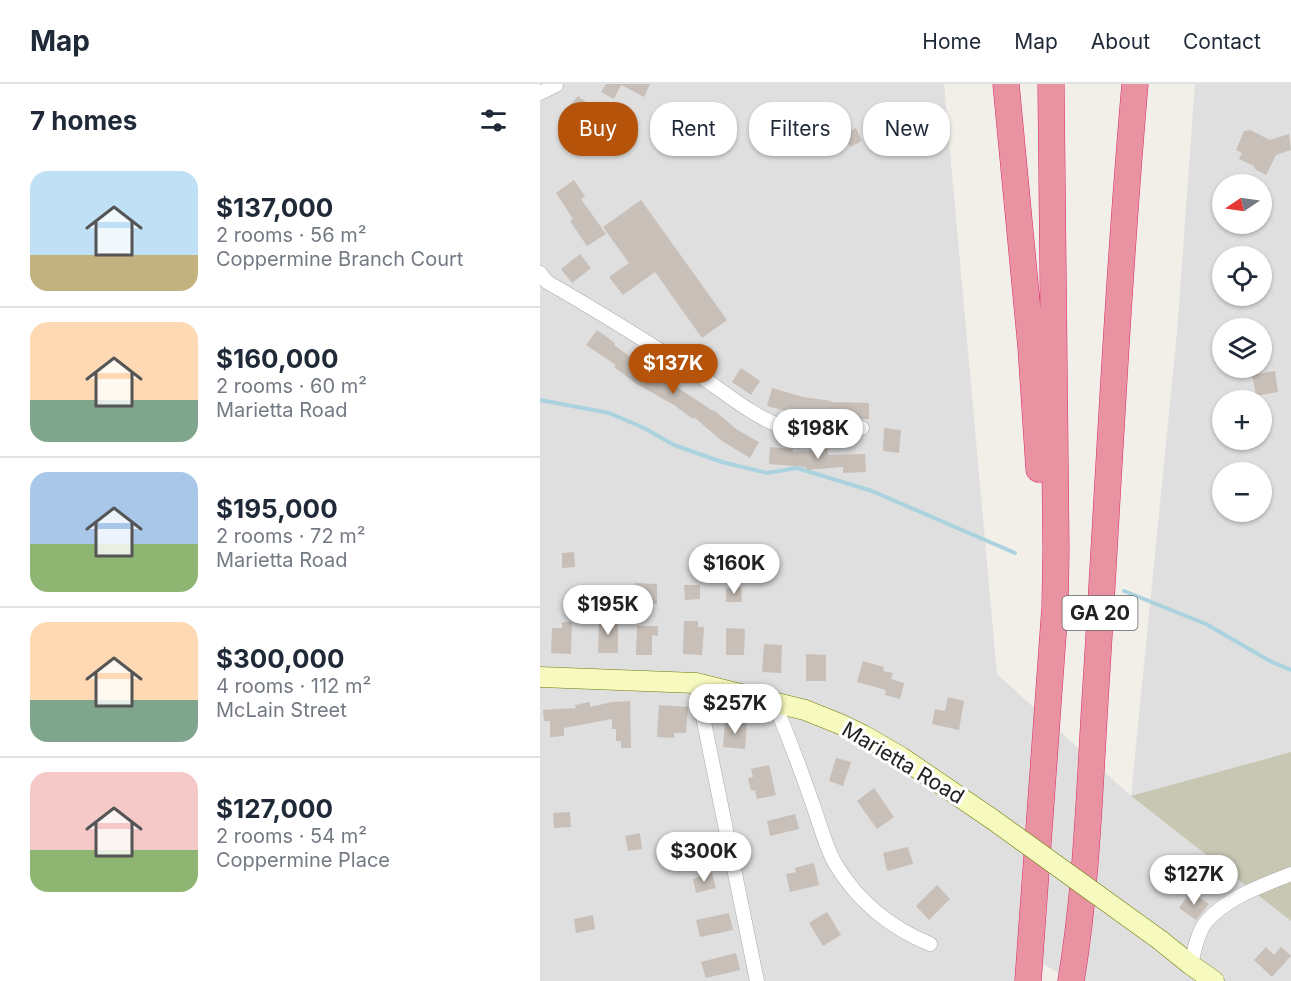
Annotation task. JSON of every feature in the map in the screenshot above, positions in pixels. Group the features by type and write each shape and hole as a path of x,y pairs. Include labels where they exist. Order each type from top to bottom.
{"highway":[{"name":"GA 20","path":"1006,84 1031,347 1040,492 1040,807 1028,981"},
{"path":"1040,807 1055,595 1051,84"},
{"name":"GA 20","path":"1071,981 1086,837 1135,84"}],"street":[{"path":"540,93 556,85"},
{"path":"540,273 547,282 763,418 784,427 802,430 862,428"},
{"name":"Marietta Road","path":"540,677 696,683 805,710 840,724 900,757 992,819 1214,981"},
{"path":"696,683 757,981"},
{"path":"774,702 835,864 871,909 916,938 930,944"},
{"path":"1191,965 1205,922 1225,905 1291,874"}],"shaded area":[{"path":"540,84 944,84 946,102 863,102 863,156 950,156 950,151 997,674 1131,796 1177,332 1195,84 1291,84 1291,752 1132,797 1291,921 1291,981 1070,981 1044,964 1041,981 540,981"},
{"path":"1291,752 1291,921 1131,796"}],"building":[{"path":"606,84 650,84 644,97 621,85 614,99 601,92"},
{"path":"578,96 586,102 573,102"},
{"path":"856,128 862,141 851,146 851,130"},
{"path":"1250,130 1270,140 1289,134 1291,150 1276,155 1266,174 1264,174 1239,159 1242,153 1236,150 1244,131"},
{"path":"574,180 585,196 581,199 606,234 587,246 570,221 573,219 556,193"},
{"path":"641,200 727,320 702,338 655,272 623,295 609,277 629,263 603,227"},
{"path":"580,254 591,268 572,283 561,269"},
{"path":"597,330 654,374 714,410 736,429 759,442 750,458 722,441 694,417 693,419 674,405 637,384 614,367 616,365 586,345"},
{"path":"741,368 760,381 751,395 732,382"},
{"path":"1275,371 1278,392 1255,390 1253,378 1272,378 1272,372"},
{"path":"772,388 831,402 869,403 869,419 847,419 790,412 767,406"},
{"path":"884,428 901,430 899,453 883,451"},
{"path":"770,447 793,449 793,452 828,449 828,455 865,454 866,472 843,473 843,467 806,470 806,467 769,464"},
{"path":"574,552 575,567 562,568 562,553"},
{"path":"635,583 657,584 657,604 634,603"},
{"path":"684,585 700,585 700,599 685,600"},
{"path":"741,587 742,602 726,602 726,588"},
{"path":"599,618 618,618 618,653 598,653"},
{"path":"684,621 698,621 698,627 704,627 702,655 683,654"},
{"path":"562,622 572,622 571,654 551,653 552,628 562,628"},
{"path":"637,626 658,626 658,636 652,635 652,655 636,655"},
{"path":"726,628 745,629 744,655 726,655"},
{"path":"764,644 782,645 781,673 762,672"},
{"path":"806,654 826,655 826,681 806,681"},
{"path":"863,661 884,667 883,671 893,673 891,679 904,683 900,699 885,695 886,690 857,682"},
{"path":"948,697 964,701 959,730 932,724 935,709 945,711"},
{"path":"630,701 631,748 621,748 621,741 616,741 616,729 612,729 612,719 564,728 564,736 550,737 550,721 544,721 543,710 576,708 575,705 590,702 590,707"},
{"path":"659,705 688,707 686,733 674,733 674,738 657,737"},
{"path":"725,721 747,722 745,749 723,747"},
{"path":"836,758 851,762 843,786 829,781"},
{"path":"769,765 776,795 757,799 755,790 751,791 748,778 753,777 751,769"},
{"path":"874,788 894,817 877,829 857,801"},
{"path":"570,812 571,827 554,828 553,813"},
{"path":"795,814 799,829 770,836 767,821"},
{"path":"640,833 642,849 628,851 625,836"},
{"path":"703,841 706,858 681,863 678,846"},
{"path":"908,847 913,864 887,871 883,853"},
{"path":"814,863 819,885 790,892 786,874 796,872 795,868"},
{"path":"712,873 716,888 696,893 693,879"},
{"path":"937,885 950,899 929,920 916,906"},
{"path":"1191,891 1209,904 1196,920 1179,908"},
{"path":"827,912 841,935 823,946 809,923"},
{"path":"729,913 733,930 700,937 696,920"},
{"path":"593,915 595,929 576,933 574,919"},
{"path":"1266,947 1274,955 1281,947 1291,956 1272,977 1254,960"},
{"path":"736,953 740,970 706,978 701,962"}],"waterway":[{"path":"540,400 609,413 644,428 674,445 722,462 767,473 797,468 872,491 1015,553"},
{"path":"1124,591 1206,624 1270,661 1291,670"}]}
